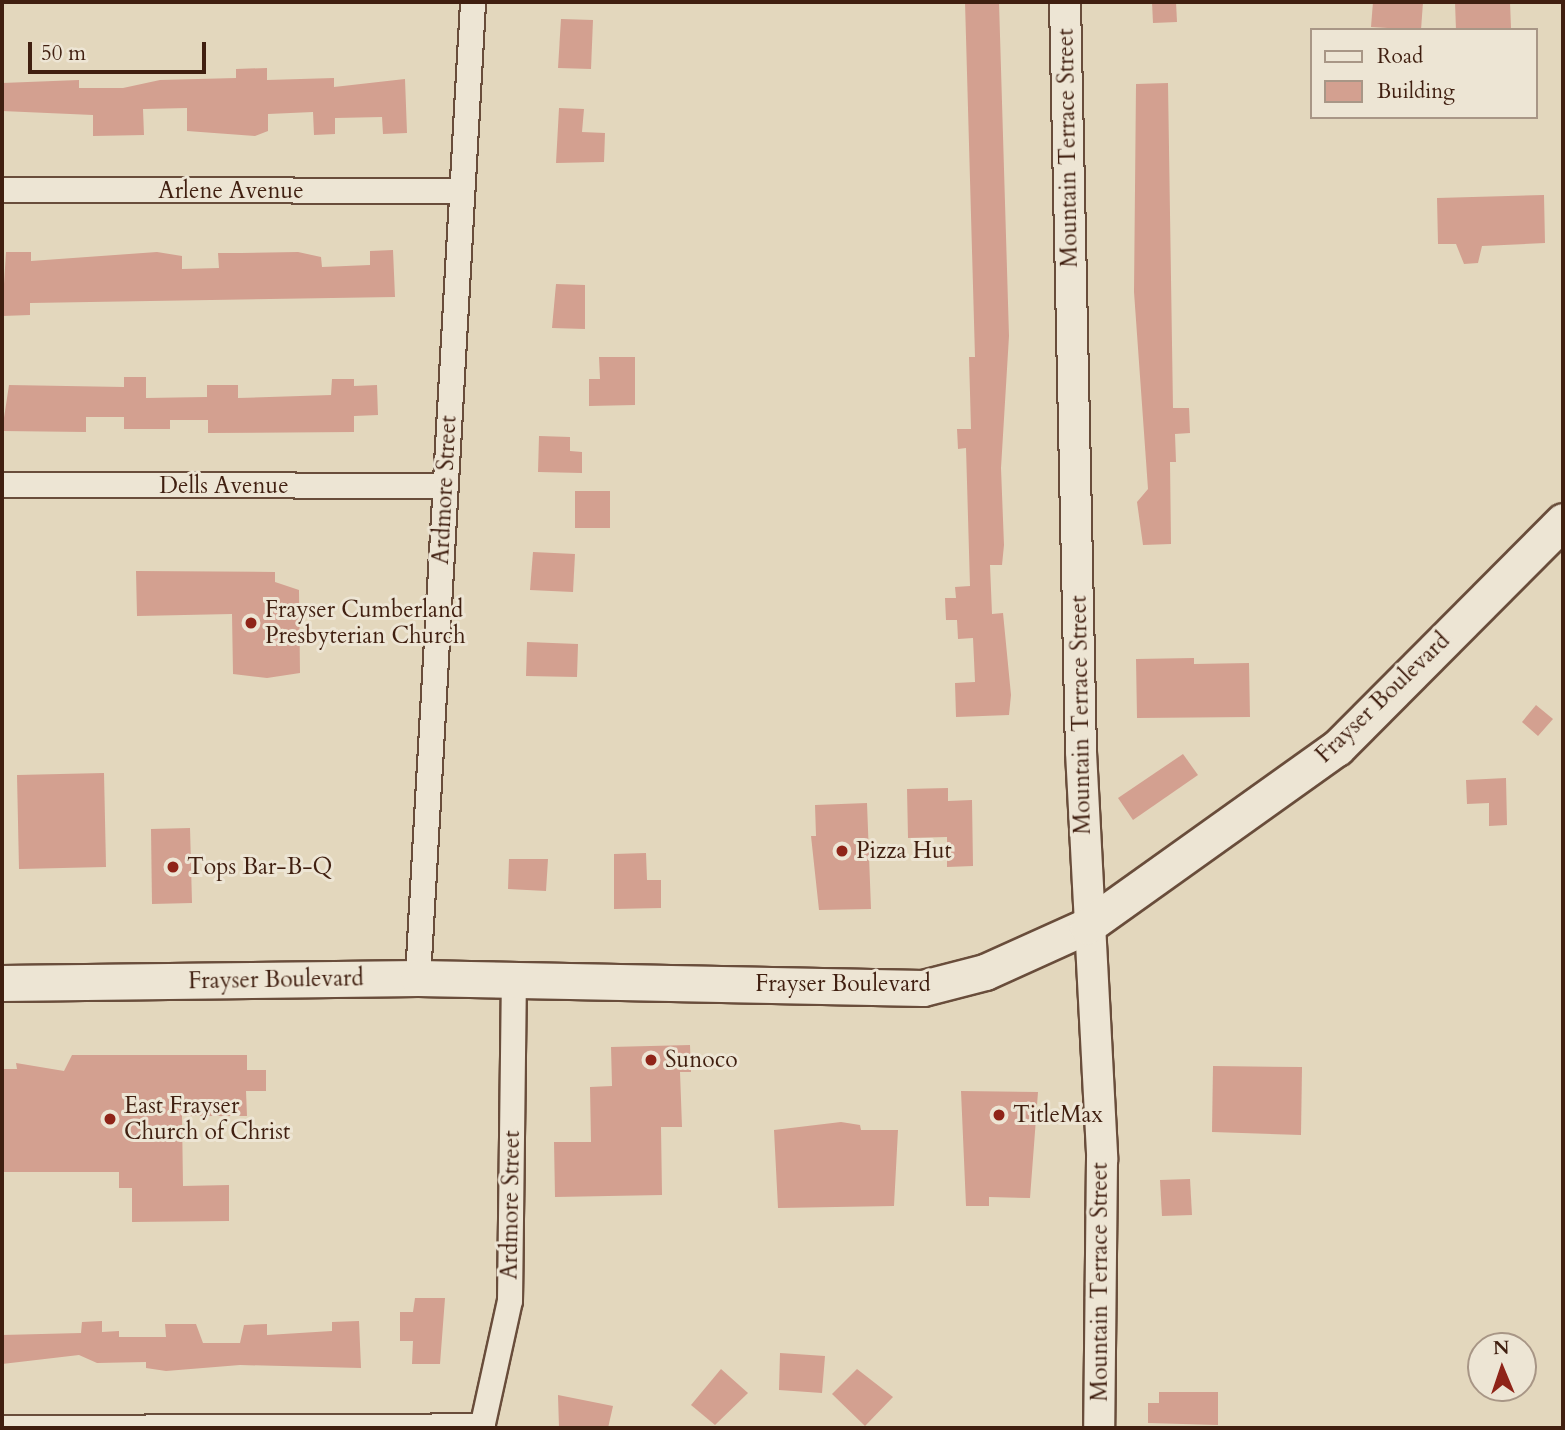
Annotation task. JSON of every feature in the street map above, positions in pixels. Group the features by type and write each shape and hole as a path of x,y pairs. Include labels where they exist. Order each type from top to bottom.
{"main road":[{"name":"Frayser Boulevard","path":"2,983 418,978 923,988 985,972 1087,926 1337,748 1563,520"}],"street":[{"name":"Ardmore Street","path":"418,978 460,191 473,2"},
{"name":"Mountain Terrace Street","path":"1065,2 1087,926 1101,1159 1099,1428"},
{"name":"Arlene Avenue","path":"2,190 460,191"},
{"name":"Dells Avenue","path":"2,485 445,486"},
{"name":"Ardmore Street","path":"483,1427 510,1301 514,979"},
{"path":"4,1428 483,1427"}],"building":[{"path":"965,2 999,2 1009,336 1001,468 1004,545 1002,565 990,565 992,614 1003,613 1011,695 1009,715 956,717 955,683 975,682 973,638 958,639 957,620 946,620 945,598 956,598 955,587 970,586 966,448 958,449 957,429 971,429 969,357 975,357"},
{"path":"1152,2 1176,2 1177,22 1153,23"},
{"path":"1373,2 1423,2 1421,28 1371,27"},
{"path":"1455,2 1510,2 1511,28 1456,28"},
{"path":"561,19 593,20 591,69 558,68"},
{"path":"267,68 267,80 334,78 334,87 405,79 407,133 383,134 382,117 335,118 335,134 314,135 313,112 268,114 268,131 255,136 187,131 187,108 143,109 144,135 93,136 93,115 2,111 2,83 79,80 79,88 123,88 160,80 236,78 236,69"},
{"path":"1168,83 1173,408 1189,408 1190,433 1175,434 1176,462 1170,462 1171,544 1143,545 1137,502 1148,489 1134,292 1136,84"},
{"path":"559,108 584,109 582,132 605,133 604,162 556,163"},
{"path":"1544,195 1545,243 1482,246 1478,263 1464,264 1456,244 1438,244 1437,198"},
{"path":"393,250 395,297 30,303 30,315 2,316 6,252 31,252 31,261 157,252 182,256 182,269 219,268 218,253 298,252 321,257 322,267 370,265 370,251"},
{"path":"556,284 585,285 585,329 552,328"},
{"path":"599,357 635,357 635,405 589,406 589,379 600,379"},
{"path":"124,377 146,377 146,398 207,397 207,385 238,385 238,398 331,395 332,379 354,379 354,386 377,385 378,415 354,416 354,432 208,433 208,420 170,420 170,429 124,429 124,417 86,417 86,432 2,431 9,385 124,387"},
{"path":"539,436 570,437 570,451 582,452 582,473 538,472"},
{"path":"575,491 610,491 610,528 575,528"},
{"path":"533,552 575,554 573,592 530,590"},
{"path":"136,571 275,572 275,582 299,590 300,673 267,678 233,674 232,614 137,616"},
{"path":"527,642 578,644 577,677 526,676"},
{"path":"1194,658 1194,664 1249,663 1250,717 1137,718 1136,659"},
{"path":"1536,705 1553,719 1538,736 1522,722"},
{"path":"1183,754 1198,775 1133,820 1118,798"},
{"path":"104,773 106,867 19,869 17,775"},
{"path":"1506,778 1507,825 1489,826 1489,803 1467,804 1466,780"},
{"path":"948,788 948,801 972,800 973,866 947,867 947,837 908,838 907,789"},
{"path":"867,803 871,909 819,910 811,836 816,836 815,805"},
{"path":"190,828 192,903 152,904 151,829"},
{"path":"646,853 647,880 661,880 661,908 614,909 614,854"},
{"path":"509,859 548,859 546,891 508,889"},
{"path":"690,1045 691,1072 680,1072 682,1127 661,1127 662,1195 555,1197 554,1142 591,1142 590,1087 612,1086 611,1047"},
{"path":"72,1055 247,1055 247,1070 266,1070 266,1091 246,1091 247,1116 182,1116 183,1186 229,1185 229,1221 132,1222 132,1188 119,1188 119,1172 2,1172 2,1069 17,1069 16,1063 64,1071"},
{"path":"1213,1066 1302,1067 1301,1135 1212,1132"},
{"path":"961,1091 1038,1092 1030,1198 989,1197 989,1206 966,1206"},
{"path":"841,1122 860,1125 861,1130 898,1130 894,1206 778,1208 774,1130"},
{"path":"1190,1179 1192,1215 1162,1216 1160,1180"},
{"path":"415,1298 445,1298 440,1364 412,1364 413,1341 400,1341 400,1312 413,1312"},
{"path":"102,1321 102,1332 119,1331 119,1337 166,1337 165,1324 196,1324 203,1343 240,1343 244,1325 267,1324 267,1335 332,1331 332,1322 359,1321 361,1368 240,1365 166,1371 146,1368 146,1362 97,1363 79,1355 2,1364 2,1335 81,1333 82,1322"},
{"path":"780,1353 825,1356 822,1393 779,1390"},
{"path":"721,1369 748,1393 715,1425 691,1405"},
{"path":"857,1369 893,1397 865,1426 832,1394"},
{"path":"1159,1392 1218,1392 1218,1425 1148,1423 1148,1403 1159,1403"},
{"path":"558,1395 613,1406 608,1428 559,1428"}],"place":[{"name":"Frayser Cumberland Presbyterian Church","path":"251,623"},
{"name":"Pizza Hut","path":"842,851"},
{"name":"Tops Bar-B-Q","path":"173,867"},
{"name":"Sunoco","path":"651,1060"},
{"name":"TitleMax","path":"999,1115"},
{"name":"East Frayser Church of Christ","path":"110,1119"}]}
